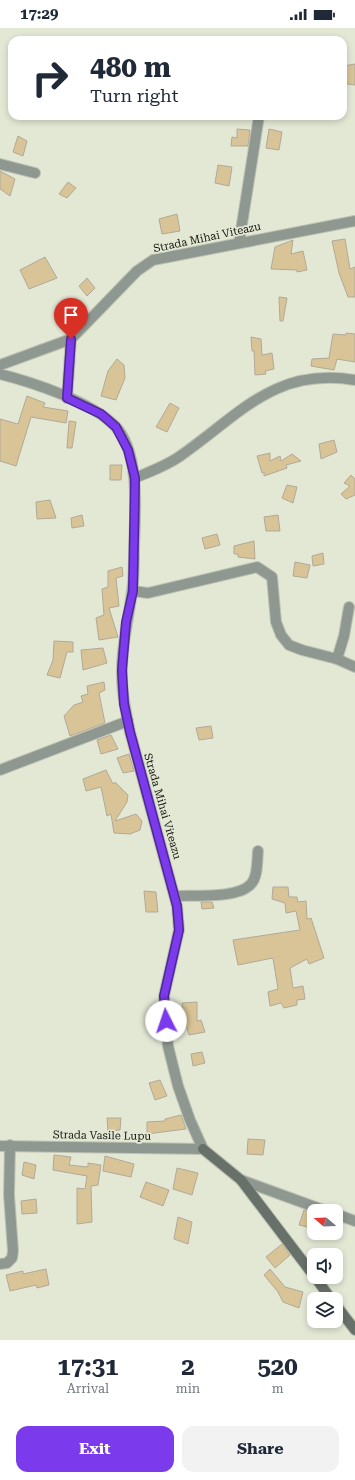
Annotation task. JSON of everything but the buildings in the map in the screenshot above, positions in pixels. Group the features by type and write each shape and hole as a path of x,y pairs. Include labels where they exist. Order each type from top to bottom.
{"street":[{"path":"239,243 258,120"},
{"path":"0,164 35,173"},
{"name":"Strada Mihai Viteazu","path":"71,339 137,271 153,260 355,221"},
{"path":"0,366 71,339 67,398"},
{"name":"Strada Mihai Viteazu","path":"0,374 41,386 101,414 116,427 128,450 135,478 133,591 126,622 122,670 124,704 175,896 179,930 164,996 168,1046 180,1093 203,1149 241,1180 307,1268"},
{"path":"135,478 182,455 265,394 284,386 314,378 355,380"},
{"path":"133,591 148,593 257,567 272,577 276,622 281,635 289,645 337,659 355,667"},
{"path":"337,659 344,636 349,607"},
{"path":"0,770 128,721"},
{"path":"175,896 236,893 251,884 255,876 258,851"},
{"path":"0,1264 7,1263 12,1258 13,1251 5,1145"},
{"name":"Strada Vasile Lupu","path":"5,1145 203,1149"},
{"path":"241,1180 307,1204"},
{"path":"343,1217 355,1221"},
{"name":"Strada Mihai Viteazu","path":"319,1284 326,1292"},
{"path":"343,1314 355,1330"}],"route":[{"path":"71,339 67,378 67,398 101,414 116,427 128,450 135,478 133,591 126,622 122,670 124,704 130,732 170,873 177,906 179,930 164,996 166,1021"}]}
